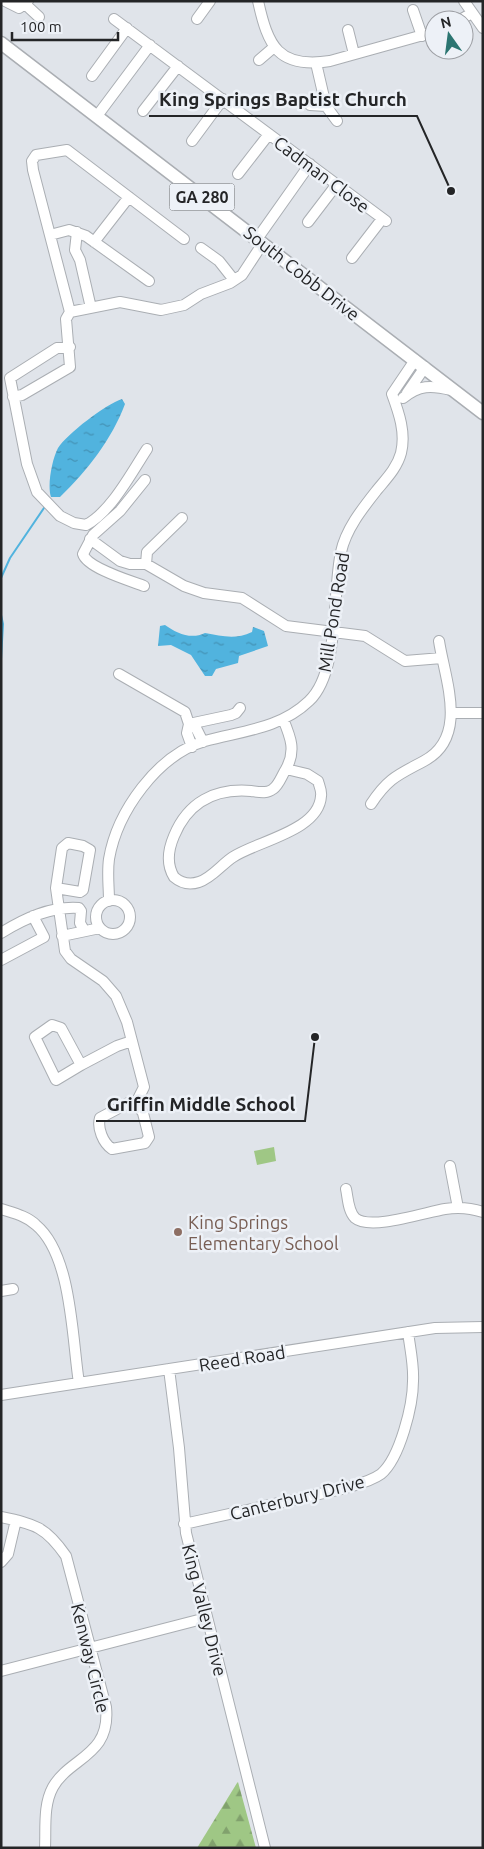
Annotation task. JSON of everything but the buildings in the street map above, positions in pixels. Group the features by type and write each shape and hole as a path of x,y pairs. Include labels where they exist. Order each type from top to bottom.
{"main road":[{"name":"South Cobb Drive","path":"1,43 483,413"}],"street":[{"path":"5,1 20,8 26,3 39,17"},
{"path":"196,18 210,1"},
{"path":"258,1 266,34 273,48 294,60 316,63 422,36 413,10"},
{"path":"474,16 483,28"},
{"name":"Cadman Close","path":"114,19 384,220 352,258"},
{"path":"92,76 127,28"},
{"path":"348,30 354,54"},
{"path":"97,116 150,45"},
{"path":"259,60 273,48"},
{"path":"316,63 326,106 337,121"},
{"path":"143,112 178,66"},
{"path":"192,141 222,99"},
{"path":"310,105 326,106"},
{"path":"238,174 269,134"},
{"path":"13,397 22,395 56,374 69,369 71,364 66,319 70,312 33,170 32,161 36,154 68,150 184,239"},
{"path":"70,312 120,302 152,309 172,309 234,280 246,271 260,241 310,164"},
{"path":"308,222 337,184"},
{"path":"94,242 129,197"},
{"path":"50,235 68,230 77,232 149,281"},
{"path":"77,232 75,250 80,260 90,308"},
{"path":"201,248 218,261 234,280"},
{"path":"70,347 57,348 10,378 32,481 46,504 60,516 74,523 86,525 102,512 121,488 147,449"},
{"path":"399,401 420,363"},
{"path":"399,401 412,391 425,386 451,390"},
{"name":"Mill Pond Road","path":"109,901 109,861 112,846 126,815 154,772 164,764 203,742 262,728 290,717 310,700 323,679 328,665 337,579 344,542 354,521 391,474 401,454 403,441 399,401"},
{"path":"144,586 117,576 86,561 83,552 90,539 120,511 145,480"},
{"path":"146,564 147,552 182,518"},
{"path":"90,539 120,560 130,564 146,564 184,586 204,593 242,598 286,626 365,636 405,661 442,658"},
{"path":"371,804 387,782 438,751 448,734 451,713 439,641"},
{"path":"119,674 185,712 189,724 187,733 192,747"},
{"path":"189,724 236,714 240,708"},
{"path":"451,713 483,712"},
{"path":"283,720 292,738 292,757 274,789 264,793 232,792 208,796 198,802 183,819 173,837 168,860 174,877 186,883 202,881 233,857 292,830 309,819 318,808 322,795 318,781 307,774 286,769"},
{"path":"189,724 196,728 203,742"},
{"path":"56,888 77,892 82,890 91,853 89,848 71,843 64,846 56,888 62,936 65,951 71,959 103,982 116,996 132,1041 144,1087 136,1103"},
{"path":"62,936 100,928 114,934 124,930 130,921 127,907 122,902 109,901 104,904 98,912 97,920 100,928"},
{"path":"1,933 33,916 58,909 65,912 98,912"},
{"path":"81,911 80,922 84,930"},
{"path":"1,960 44,937 33,916"},
{"path":"81,1065 58,1025 44,1030 35,1038 55,1079 117,1046 132,1041"},
{"path":"130,1102 136,1103 148,1130 148,1140 119,1149 109,1148 101,1132 100,1118 130,1102"},
{"path":"450,1166 458,1208"},
{"path":"346,1189 351,1212 358,1220 367,1222 390,1221 458,1208 483,1212"},
{"path":"1,1209 34,1222 45,1233 54,1251 64,1278 78,1383"},
{"path":"1,1292 13,1289"},
{"name":"Reed Road","path":"1,1395 450,1326 483,1327"},
{"name":"Canterbury Drive","path":"184,1524 342,1489 367,1481 382,1473 401,1439 412,1395 413,1376 408,1332"},
{"name":"King Valley Drive","path":"169,1369 179,1448 184,1524 264,1848"},
{"name":"Kenway Circle","path":"1,1517 29,1523 51,1535 66,1556 106,1707 106,1725 96,1745 82,1761 56,1782 50,1793 46,1808 45,1848"},
{"path":"1,1562 8,1554 16,1520"},
{"path":"1,1671 206,1618"}],"green space":[{"path":"274,1147 276,1161 257,1165 254,1151"},
{"path":"237,1783 256,1848 197,1848"}],"water":[{"path":"122,399 125,404 120,417 98,454 60,497 51,497 51,472 58,448 87,420"},
{"path":"165,625 174,631 189,636 205,633 228,637 252,632 253,627 264,631 268,646 239,656 238,663 216,669 212,676 205,676 191,655 171,645 158,646 160,626"}],"waterway":[{"path":"1,578 10,558 46,505"},
{"path":"1,615 3,624 1,659"}],"place":[{"name":"King Springs Baptist Church","path":"451,191"},
{"name":"Griffin Middle School","path":"315,1037"},
{"name":"King Springs Elementary School","path":"178,1232"}]}
